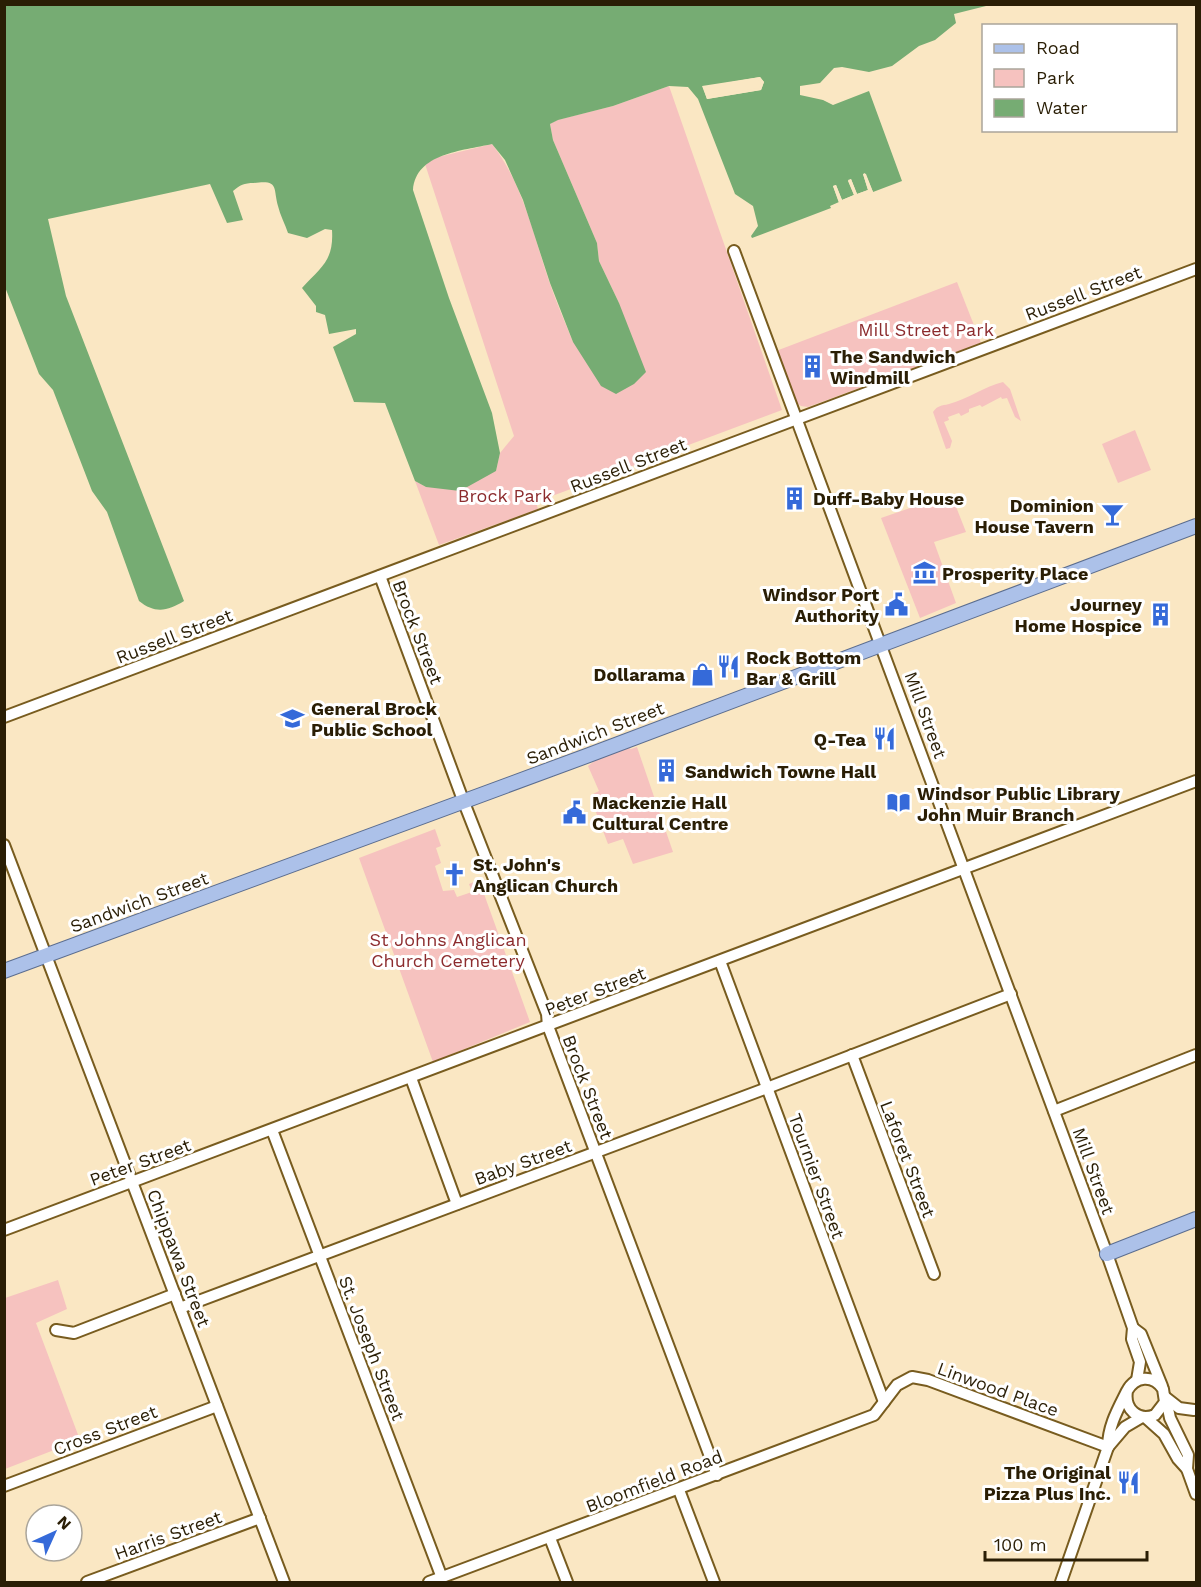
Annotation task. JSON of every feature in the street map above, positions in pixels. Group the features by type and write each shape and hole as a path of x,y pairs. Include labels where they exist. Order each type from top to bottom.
{"main road":[{"name":"Sandwich Street","path":"4,971 1197,526"},
{"path":"1107,1254 1197,1219"}],"street":[{"name":"Mill Street","path":"734,250 1107,1254 1133,1328 1132,1339 1140,1362 1137,1380"},
{"name":"Russell Street","path":"4,717 1197,269"},
{"name":"Brock Street","path":"380,576 463,800 547,1014 548,1026 717,1474"},
{"name":"Peter Street","path":"4,1230 1197,781"},
{"name":"Chippawa Street","path":"5,848 48,955 284,1582"},
{"name":"Tournier Street","path":"720,961 884,1402"},
{"name":"Baby Street","path":"180,1308 1011,994"},
{"name":"Laforet Street","path":"852,1055 934,1274"},
{"path":"1054,1111 1197,1055"},
{"path":"411,1078 457,1204"},
{"name":"St. Joseph Street","path":"272,1130 442,1578"},
{"path":"56,1330 74,1333 175,1294"},
{"name":"Mill Street","path":"1133,1328 1141,1334 1164,1393 1170,1418 1188,1455 1187,1469"},
{"name":"Linwood Place","path":"884,1402 897,1385 912,1377 928,1380 1108,1447"},
{"path":"1061,1582 1108,1447 1108,1436 1113,1421 1127,1391 1137,1380 1152,1379 1179,1408 1195,1410"},
{"path":"1127,1391 1128,1405 1133,1413 1143,1417"},
{"path":"1108,1447 1125,1427 1160,1411 1163,1407 1164,1393"},
{"name":"Bloomfield Road","path":"429,1582 874,1415 884,1402"},
{"name":"Cross Street","path":"4,1486 217,1406"},
{"path":"1176,1431 1181,1420 1195,1410"},
{"name":"Mill Street","path":"1143,1417 1164,1434 1178,1460 1187,1469 1197,1494"},
{"path":"679,1490 714,1582"},
{"name":"Harris Street","path":"87,1582 260,1518"},
{"path":"550,1538 567,1582"}],"green space":[{"name":"Brock Park","path":"669,86 782,410 536,502 538,509 439,545 415,481 426,487 496,471 500,453 514,436 425,164 438,157 492,144 503,159 519,193 573,342 619,303 599,261 597,243 553,140 550,124 557,120 613,106"},
{"name":"Mill Street Park","path":"957,282 981,343 808,407 795,402 776,351"},
{"path":"1003,382 1010,389 1021,421 1015,417 1007,398 1002,399 1001,397 982,407 980,405 969,409 969,412 961,416 959,413 948,417 949,420 944,422 952,441 950,448 946,449 933,412 940,406 956,402"},
{"path":"1135,430 1151,470 1118,483 1102,444"},
{"name":"Prosperity Place","path":"951,494 966,532 934,542 956,603 920,618 881,518"},
{"path":"627,747 631,749 637,747 673,852 633,864 623,839 608,844 594,807 597,805 593,794 599,791 588,766 597,759"},
{"name":"St Johns Anglican Church Cemetery","path":"435,829 441,846 436,848 441,863 435,866 443,891 454,890 457,897 472,892 469,884 479,880 530,1022 433,1062 359,858"},
{"path":"58,1280 67,1309 36,1323 80,1440 5,1469 5,1298"}],"water":[{"path":"4,5 990,5 954,14 956,23 935,40 919,46 892,66 869,72 842,67 834,68 820,83 800,86 800,95 823,100 833,105 869,91 902,181 873,192 866,174 863,174 868,190 857,194 851,179 848,181 854,195 842,200 836,185 833,186 839,203 752,238 758,226 753,206 735,194 698,99 688,87 669,86 613,106 550,124 553,140 597,243 599,261 619,303 646,372 634,384 616,394 601,386 573,342 550,283 523,200 505,160 492,144 442,156 422,168 413,190 449,298 492,413 500,453 496,471 460,491 426,487 415,481 385,403 354,402 333,347 356,334 356,329 329,334 325,315 316,312 316,306 302,288 325,263 331,249 332,230 325,229 307,238 288,233 274,186 271,184 247,183 233,191 243,220 227,223 210,184 48,219 66,296 184,601 167,609 151,608 139,601 107,512 92,491 53,390 39,374 5,287","holes":["760,77 764,82 761,90 707,99 703,87"]}],"pier":[{"path":"760,77 764,82 761,90 707,99 702,86","holes":["759,80 761,83 759,88 709,96 706,89"]},
{"path":"865,173 873,192 831,208 830,206 839,202 833,186 836,185 842,200 854,195 848,180 851,179 857,194 868,190 863,174"}],"place":[{"name":"The Sandwich Windmill","path":"812,366"},
{"name":"Duff-Baby House","path":"795,498"},
{"name":"Dominion House Tavern","path":"1112,515"},
{"name":"Prosperity Place","path":"924,573"},
{"name":"Windsor Port Authority","path":"897,604"},
{"name":"Journey Home Hospice","path":"1160,614"},
{"name":"Rock Bottom Bar & Grill","path":"728,667"},
{"name":"Dollarama","path":"703,674"},
{"name":"General Brock Public School","path":"293,718"},
{"name":"Q-Tea","path":"884,739"},
{"name":"Sandwich Towne Hall","path":"667,771"},
{"name":"Windsor Public Library John Muir Branch","path":"899,803"},
{"name":"Mackenzie Hall Cultural Centre","path":"574,812"},
{"name":"St. John's Anglican Church","path":"455,874"},
{"name":"The Original Pizza Plus Inc.","path":"1129,1482"}]}
